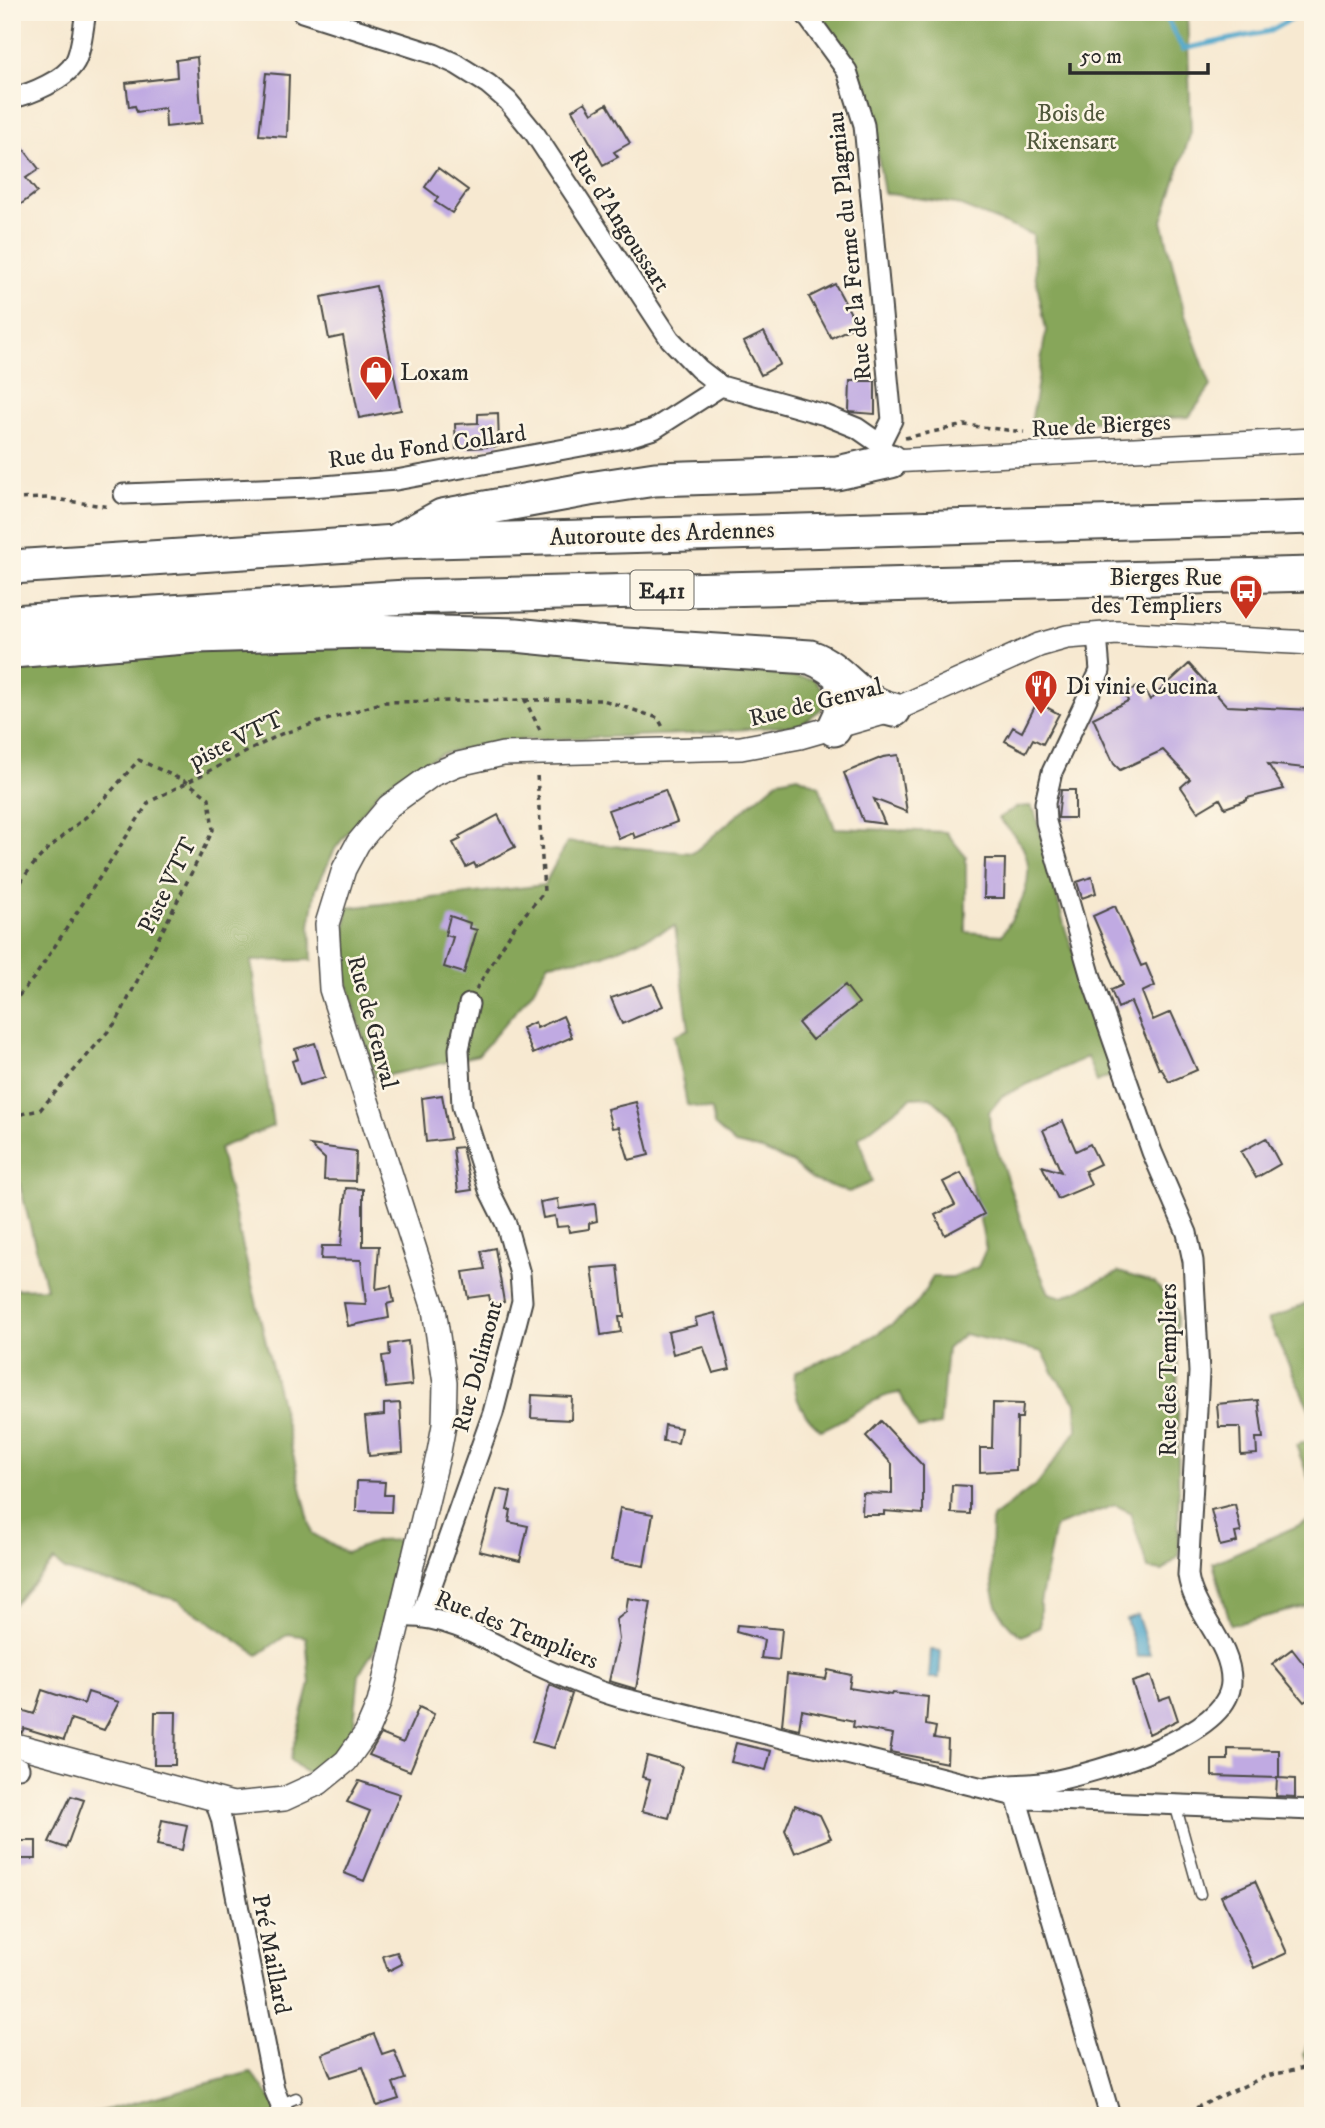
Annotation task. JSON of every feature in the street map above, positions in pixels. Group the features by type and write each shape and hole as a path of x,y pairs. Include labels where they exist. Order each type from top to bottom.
{"highway":[{"path":"396,542 442,516 589,489 655,479 837,473 886,453"},
{"name":"Autoroute des Ardennes","path":"12,567 396,542 1313,517"},
{"name":"E411","path":"12,622 406,597 1313,574"},
{"path":"12,651 197,636 365,631 516,635 810,657 832,666 863,698 882,708 894,710"},
{"path":"834,729 841,714 842,678"}],"street":[{"path":"12,98 47,83 75,61 86,12"},
{"name":"Rue d'Angoussart","path":"302,12 456,64 508,101 535,134 670,339 721,386 825,415 857,428 886,453"},
{"name":"Rue de la Ferme du Plagniau","path":"804,12 847,71 864,125 892,420 886,453"},
{"name":"Rue du Fond Collard","path":"121,501 312,487 426,475 625,439 654,429 721,386"},
{"name":"Rue de Bierges","path":"886,453 1313,440"},
{"name":"Rue de Genval","path":"411,1616 441,1438 445,1383 434,1309 331,989 327,924 336,888 358,843 389,806 410,789 458,764 503,754 741,748 834,729 894,710 1040,645 1067,638 1117,633 1313,643"},
{"name":"Rue des Templiers","path":"985,1788 1055,1781 1172,1742 1215,1714 1226,1700 1231,1681 1226,1657 1190,1588 1188,1575 1198,1397 1193,1261 1186,1233 1152,1152 1090,974 1046,822 1045,803 1052,772 1100,671 1097,635"},
{"name":"Rue Dolimont","path":"411,1616 493,1413 522,1301 520,1274 509,1232 489,1190 462,1105 459,1049 469,1004"},
{"name":"Rue des Templiers","path":"12,1744 215,1801 257,1803 284,1799 319,1783 346,1762 366,1733 411,1616 458,1627 561,1676 608,1694 1016,1797 1313,1810"},
{"path":"1016,1797 1110,2116"},
{"name":"Pré Maillard","path":"215,1801 287,2106"}],"lane":[{"path":"1175,1804 1200,1894"}],"path":[{"path":"12,499 121,501"},
{"path":"469,1004 487,969 544,892 537,770 552,752 525,700"},
{"name":"piste VTT","path":"12,1004 36,975 149,802 281,734 384,702 603,700 658,718 674,749"},
{"name":"Piste VTT","path":"12,901 21,878 54,841 88,815 139,760 187,782 209,798 213,831 117,1021 40,1110 12,1116"},
{"path":"1178,2116 1266,2076 1313,2066"}],"green space":[{"name":"Bois de Rixensart","path":"817,12 1187,12 1191,132 1162,221 1185,315 1211,386 1189,417 1031,424 1046,330 1035,274 1033,235 956,204 884,193 870,106 857,72"},
{"path":"273,641 506,642 814,679 828,697 820,710 800,725 686,734 499,741 441,754 405,772 380,790 335,849 316,889 310,926 312,960 251,961 273,1126 219,1148 312,1533 346,1553 377,1541 401,1540 379,1642 359,1674 353,1734 329,1767 306,1773 290,1760 310,1684 306,1637 288,1634 258,1655 178,1600 66,1571 54,1561 12,1607 12,1289 46,1288 17,1174 12,1175 12,667"},
{"path":"798,776 819,786 835,828 946,832 966,857 966,932 1002,935 1020,904 1027,883 1027,860 1021,844 999,818 1017,807 1030,806 1035,812 1065,928 1116,1073 1097,1082 1087,1057 1002,1096 989,1112 990,1128 1033,1257 1049,1293 1063,1297 1119,1272 1155,1283 1177,1310 1179,1556 1163,1571 1148,1569 1130,1512 1115,1505 1055,1527 1040,1603 1040,1627 1022,1636 1000,1613 995,1598 991,1567 992,1518 1038,1483 1077,1430 1076,1403 1055,1376 1043,1352 964,1334 947,1349 940,1425 918,1429 900,1393 880,1398 821,1430 808,1418 795,1389 795,1372 889,1327 915,1305 933,1277 953,1277 978,1267 986,1249 975,1196 950,1115 930,1097 911,1098 859,1138 872,1182 849,1192 813,1180 793,1163 762,1150 735,1144 714,1125 712,1110 687,1105 674,1035 689,1029 675,926 601,956 549,963 532,992 478,1055 375,1078 344,970 347,908 544,885 567,842 693,853 779,780"},
{"path":"1313,1301 1313,1417 1268,1320"},
{"path":"1313,1439 1313,1490 1296,1445"},
{"path":"1313,1519 1313,1605 1231,1625 1213,1563"},
{"path":"1313,2026 1313,2073 1304,2054"},
{"path":"251,2072 284,2116 83,2116"}],"water":[{"path":"1137,1615 1150,1654 1138,1657 1126,1619"},
{"path":"931,1650 941,1651 939,1678 929,1678"}],"building":[{"path":"197,57 202,123 166,127 165,108 137,112 135,106 129,107 126,83 177,77 176,60"},
{"path":"266,73 289,75 287,137 259,135"},
{"path":"585,102 592,113 607,104 630,143 614,152 618,157 603,165 572,110"},
{"path":"12,134 39,169 26,178 37,192 12,211"},
{"path":"438,168 468,190 452,213 435,202 438,197 425,187"},
{"path":"835,284 857,325 831,338 809,297"},
{"path":"376,286 401,410 359,418 343,336 329,339 321,297"},
{"path":"764,332 780,364 761,375 744,342"},
{"path":"850,381 875,381 875,414 849,412"},
{"path":"498,413 499,446 456,449 455,424 478,423 478,414"},
{"path":"1189,664 1227,706 1313,710 1313,769 1268,764 1284,789 1247,798 1225,808 1220,799 1198,812 1181,787 1190,779 1163,750 1120,770 1114,764 1093,718 1128,701 1125,693 1142,685 1150,700"},
{"path":"1037,702 1059,714 1043,744 1033,739 1026,752 1005,741 1013,727 1022,732"},
{"path":"898,755 907,812 874,799 885,824 863,821 844,773 883,757"},
{"path":"665,790 677,822 635,838 633,833 619,839 608,810"},
{"path":"1061,790 1075,790 1075,818 1058,818"},
{"path":"498,815 515,847 476,867 474,863 466,867 453,843 461,839 459,836"},
{"path":"985,859 1005,859 1004,898 984,898"},
{"path":"1092,877 1096,893 1082,898 1077,882"},
{"path":"1115,906 1141,966 1146,964 1155,986 1142,992 1153,1020 1171,1012 1197,1070 1169,1082 1161,1068 1159,1069 1131,1002 1118,1008 1111,990 1123,985 1093,916"},
{"path":"450,916 470,923 469,928 477,930 464,973 444,967 453,937 445,935"},
{"path":"653,984 663,1006 622,1024 611,998"},
{"path":"845,985 859,1003 812,1040 798,1023"},
{"path":"563,1016 572,1037 533,1054 522,1028 535,1022 537,1028"},
{"path":"315,1043 325,1077 300,1085 292,1061 298,1059 295,1049"},
{"path":"442,1095 450,1139 426,1142 422,1098"},
{"path":"636,1102 649,1155 629,1160 619,1127 612,1128 607,1109"},
{"path":"1063,1121 1076,1151 1090,1144 1100,1164 1085,1171 1091,1185 1058,1199 1042,1166 1061,1172 1043,1130"},
{"path":"1266,1138 1280,1164 1256,1178 1241,1152"},
{"path":"310,1145 356,1151 355,1181 324,1180 325,1159"},
{"path":"462,1147 472,1190 458,1192 453,1148"},
{"path":"961,1173 984,1214 945,1235 935,1215 955,1205 943,1182"},
{"path":"346,1188 363,1189 363,1246 379,1246 376,1289 391,1286 394,1302 387,1304 389,1318 348,1326 344,1303 366,1304 361,1260 321,1259 322,1246 341,1246"},
{"path":"558,1199 559,1209 595,1204 597,1221 589,1223 589,1229 569,1232 568,1226 557,1227 555,1216 543,1218 540,1202"},
{"path":"495,1248 504,1302 491,1305 489,1295 468,1298 463,1272 485,1269 481,1251"},
{"path":"618,1266 624,1317 619,1317 621,1332 601,1335 592,1268"},
{"path":"715,1313 730,1369 713,1373 703,1346 673,1354 668,1332 697,1325 695,1318"},
{"path":"408,1341 412,1385 386,1388 382,1356 390,1355 389,1344"},
{"path":"532,1395 572,1397 571,1420 531,1418"},
{"path":"1258,1400 1263,1438 1256,1438 1257,1454 1241,1455 1240,1427 1219,1427 1217,1404"},
{"path":"400,1403 403,1453 369,1456 365,1417 384,1415 384,1404"},
{"path":"993,1403 1023,1404 1022,1418 1017,1418 1016,1470 980,1472 980,1448 992,1448"},
{"path":"881,1421 923,1466 923,1514 884,1511 884,1515 862,1515 863,1493 892,1494 892,1464 866,1436"},
{"path":"665,1425 681,1428 678,1443 663,1441"},
{"path":"357,1481 385,1482 384,1495 392,1495 391,1512 356,1511"},
{"path":"952,1485 970,1486 970,1514 951,1513"},
{"path":"497,1489 511,1492 507,1510 511,1510 509,1522 528,1526 520,1561 479,1551"},
{"path":"1235,1504 1241,1532 1235,1533 1237,1542 1220,1546 1211,1510"},
{"path":"620,1508 653,1514 644,1566 611,1560"},
{"path":"628,1598 651,1602 636,1689 609,1681 619,1639 616,1620 626,1612"},
{"path":"737,1625 782,1629 779,1660 761,1658 764,1640 736,1632"},
{"path":"1292,1649 1313,1676 1313,1696 1304,1702 1272,1664"},
{"path":"828,1670 851,1675 849,1688 891,1695 928,1697 926,1725 936,1727 934,1738 948,1740 947,1763 890,1752 893,1734 853,1727 854,1721 802,1710 799,1729 782,1725 787,1674 826,1679"},
{"path":"1151,1676 1159,1700 1170,1696 1178,1720 1149,1734 1132,1682"},
{"path":"550,1685 572,1694 554,1748 532,1742"},
{"path":"42,1690 84,1704 88,1692 119,1702 104,1730 71,1719 64,1740 24,1728 22,1732 12,1730 12,1707 34,1714"},
{"path":"419,1707 434,1714 410,1771 369,1755 381,1734 403,1743"},
{"path":"155,1712 176,1712 175,1765 154,1765"},
{"path":"736,1743 771,1751 766,1770 731,1762"},
{"path":"1228,1749 1279,1750 1279,1778 1295,1779 1295,1797 1276,1796 1277,1778 1212,1776 1212,1760 1228,1760"},
{"path":"647,1756 682,1766 669,1818 642,1811 650,1779 642,1777"},
{"path":"359,1781 400,1794 364,1881 344,1873 370,1811 347,1802"},
{"path":"71,1796 84,1800 66,1848 49,1842"},
{"path":"795,1805 820,1815 831,1838 795,1853 785,1830"},
{"path":"162,1820 187,1825 182,1850 157,1845"},
{"path":"19,1841 36,1841 36,1859 19,1859"},
{"path":"1255,1881 1287,1953 1254,1968 1221,1896"},
{"path":"397,1952 402,1964 388,1971 383,1956"},
{"path":"374,2034 382,2054 394,2050 405,2079 393,2083 399,2099 377,2106 363,2067 331,2077 322,2054"}],"waterway":[{"path":"1163,12 1183,49 1270,31 1303,12"}],"place":[{"name":"Loxam","path":"376,402"},
{"name":"Bierges Rue des Templiers","path":"1246,621"},
{"name":"Di vini e Cucina","path":"1041,716"}]}
